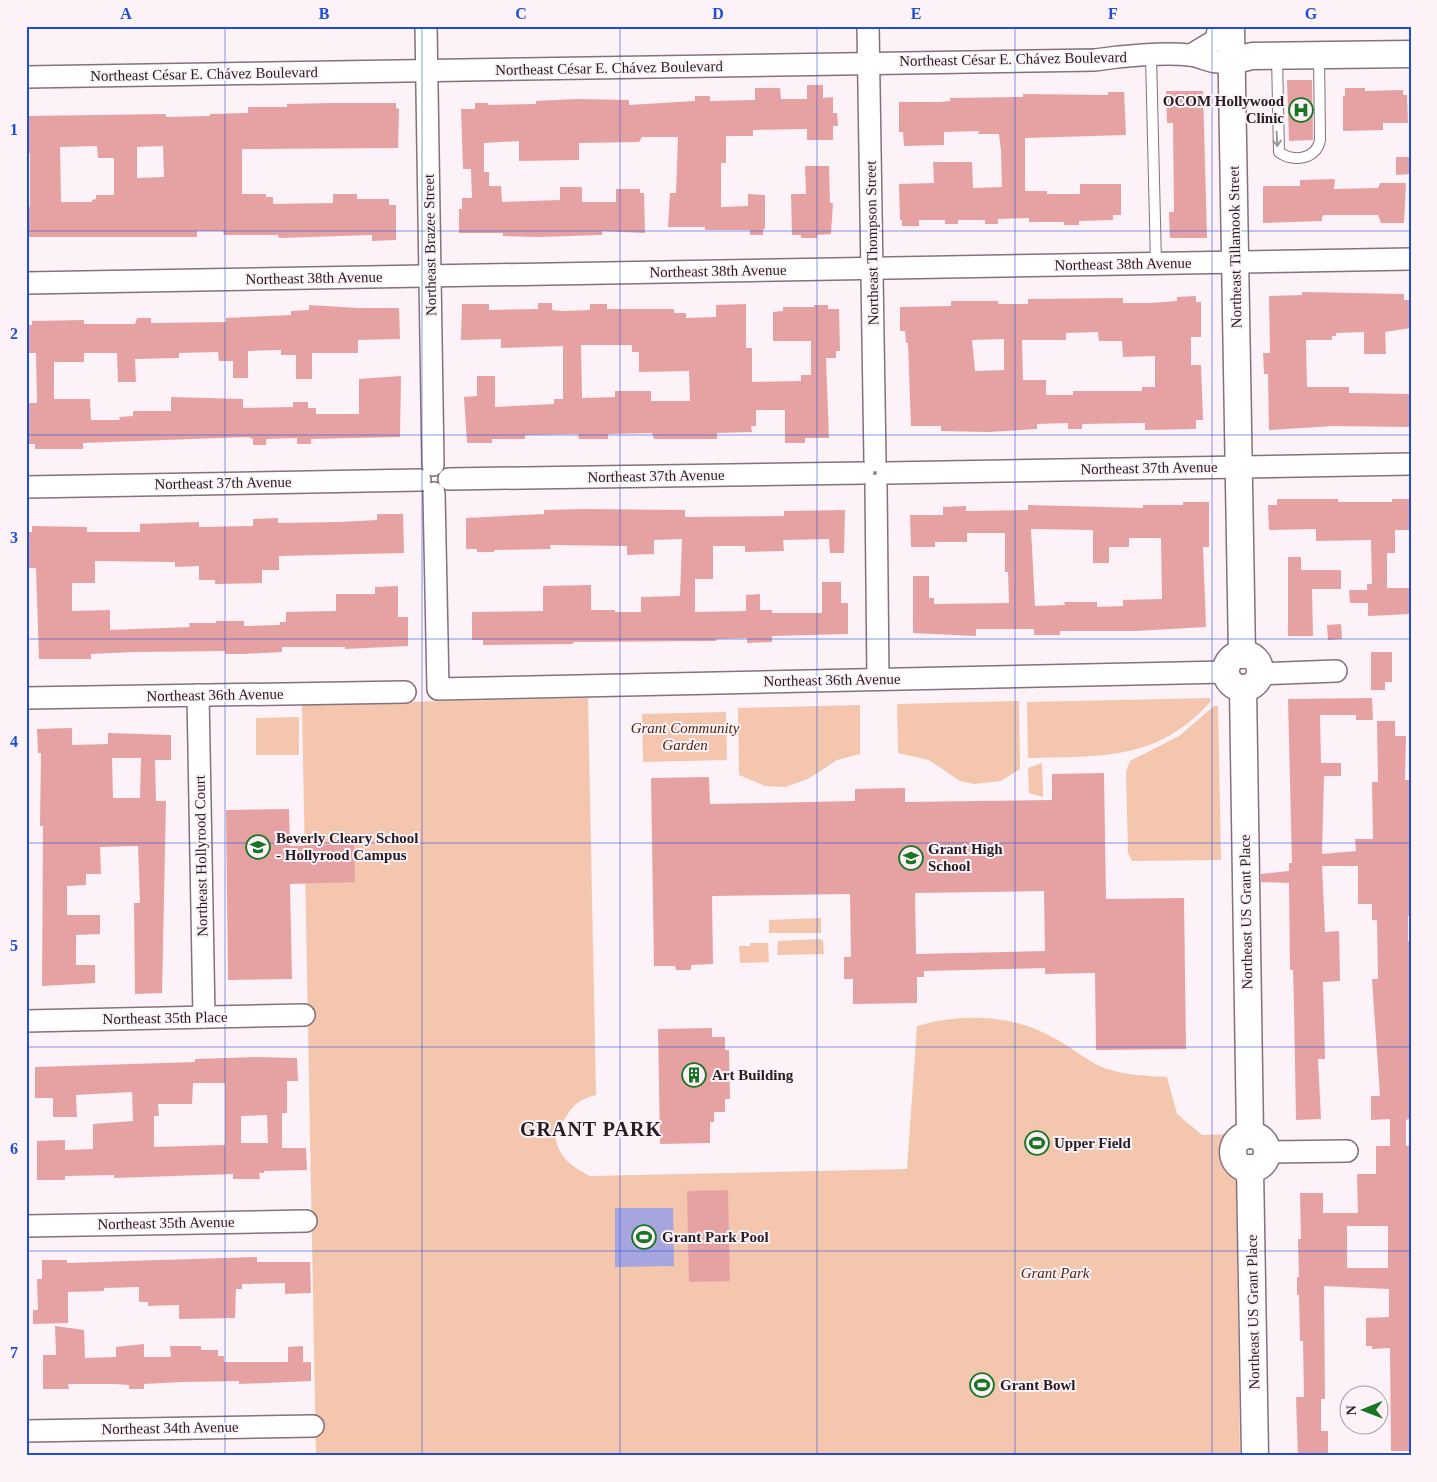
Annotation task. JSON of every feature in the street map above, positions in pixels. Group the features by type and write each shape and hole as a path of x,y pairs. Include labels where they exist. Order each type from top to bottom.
{"street":[{"name":"Northeast Brazee Street","path":"426,26 438,689"},
{"name":"Northeast Thompson Street","path":"868,26 878,680"},
{"name":"Northeast César E. Chávez Boulevard","path":"1191,55 1216,40 1219,26"},
{"name":"Northeast Tillamook Street","path":"1231,26 1239,467"},
{"name":"Northeast César E. Chávez Boulevard","path":"26,77 1095,60 1191,55 1210,62 1232,61 1252,56 1411,54"},
{"name":"Northeast 38th Avenue","path":"26,283 1411,259"},
{"name":"Northeast 37th Avenue","path":"26,487 1411,464"},
{"name":"Northeast US Grant Place","path":"1239,467 1256,1152 1255,1456"},
{"name":"Northeast 36th Avenue","path":"438,689 1243,672 1336,672"},
{"name":"Northeast 36th Avenue","path":"26,698 405,692"},
{"name":"Northeast Hollyrood Court","path":"198,695 204,1017"},
{"name":"Northeast 35th Place","path":"26,1021 304,1015"},
{"path":"1256,1152 1347,1151"},
{"name":"Northeast 35th Avenue","path":"26,1226 306,1221"},
{"name":"Northeast 34th Avenue","path":"26,1431 313,1426"}],"lane":[{"path":"1277,56 1279,152 1285,157 1307,157 1315,152 1320,140 1319,55"},
{"path":"1151,56 1156,263"}],"green space":[{"name":"Grant Park","path":"588,698 596,1095 575,1105 555,1136 563,1156 577,1169 590,1176 907,1169 917,1026 951,1019 987,1018 1021,1024 1054,1038 1107,1069 1144,1076 1167,1077 1177,1114 1202,1135 1232,1134 1226,1148 1236,1179 1240,1456 316,1456 302,704"},
{"path":"1210,698 1211,701 1191,721 1170,735 1149,745 1104,755 1028,758 1027,702"},
{"path":"1019,701 1020,769 1001,781 974,784 960,781 929,760 898,753 897,704"},
{"path":"860,705 860,754 837,760 808,779 785,787 765,786 739,775 738,708"},
{"path":"1214,706 1218,706 1221,860 1132,861 1128,853 1126,772 1130,761 1179,736"},
{"name":"Grant Community Garden","path":"726,712 727,760 643,762 642,714"},
{"path":"299,717 299,755 256,755 256,718"},
{"path":"1042,763 1043,797 1029,793 1028,768"},
{"path":"821,918 821,933 769,933 769,920"},
{"path":"820,939 823,941 824,954 777,955 778,941"},
{"path":"750,943 768,943 769,962 740,963 739,946 750,946"}],"water":[{"name":"Grant Park Pool","path":"615,1208 673,1208 674,1266 615,1267"}],"building":[{"name":"OCOM Hollywood Clinic","path":"1287,80 1312,80 1313,140 1289,141"},
{"path":"807,85 823,85 823,98 833,97 833,113 837,113 838,126 833,126 833,140 807,140 807,129 753,130 753,136 726,136 726,163 721,163 721,207 748,206 748,194 765,195 765,229 763,229 763,235 750,235 750,230 705,230 705,227 668,227 670,193 676,193 678,137 642,137 639,142 579,143 579,160 519,161 519,141 484,143 484,172 489,172 489,186 501,186 502,202 560,200 560,187 582,187 582,202 616,202 616,189 640,189 640,193 644,193 645,233 602,231 602,235 540,237 503,236 503,233 459,233 459,209 462,209 462,198 472,198 471,169 463,169 461,109 475,109 475,103 488,103 488,105 536,104 536,101 576,99 629,100 629,105 695,101 695,96 710,96 710,101 755,100 755,88 780,88 781,99 807,99"},
{"path":"1345,88 1365,88 1365,91 1403,90 1403,95 1407,95 1408,123 1383,123 1383,130 1343,131 1343,96 1345,96"},
{"path":"1166,91 1203,91 1207,238 1170,238 1169,212 1174,212 1173,123 1167,123"},
{"path":"1108,92 1124,92 1126,135 1025,138 1025,191 1047,191 1047,194 1080,194 1080,184 1121,184 1121,215 1113,215 1113,220 1079,221 1079,225 1064,225 1064,222 1029,222 1029,218 998,219 998,224 985,224 985,220 958,220 958,224 945,224 945,220 919,220 919,226 902,226 902,220 900,220 899,184 934,183 933,162 972,162 973,188 1002,187 999,134 978,134 979,131 944,132 944,145 904,146 903,132 899,132 899,102 940,102 950,101 950,98 1023,97 1023,94 1108,95"},
{"path":"396,103 396,108 399,109 398,148 242,149 242,194 266,194 266,197 273,197 273,204 333,203 333,194 357,194 357,199 389,199 389,205 396,205 396,240 372,241 372,235 279,238 278,235 224,235 223,231 197,231 197,237 26,237 26,208 30,207 30,153 26,153 26,116 166,114 166,117 210,116 210,114 248,113 248,107 287,107 287,104","holes":["97,146 98,158 114,158 114,195 96,195 96,199 92,200 92,202 61,202 60,147","163,146 164,177 137,178 137,147"]},
{"path":"1396,157 1411,157 1411,174 1396,175"},
{"path":"805,166 829,166 830,203 833,203 831,234 817,235 817,238 801,238 801,235 792,235 791,194 806,194"},
{"path":"1335,179 1334,189 1378,188 1380,183 1406,183 1404,223 1381,223 1378,215 1325,215 1322,216 1322,221 1263,223 1263,186 1300,186 1300,180"},
{"path":"1302,292 1404,294 1404,300 1411,300 1411,328 1385,332 1386,354 1364,354 1364,332 1336,333 1336,336 1332,336 1332,340 1306,340 1307,387 1349,387 1349,393 1411,394 1411,427 1333,426 1269,430 1268,374 1264,374 1263,353 1270,353 1269,296 1302,295"},
{"path":"1196,296 1196,302 1201,302 1201,337 1191,337 1191,365 1201,365 1203,420 1196,420 1196,429 1145,430 1145,423 1082,424 1082,429 1068,429 1068,423 1037,424 1037,429 988,432 941,431 941,426 911,426 908,343 906,343 905,331 900,331 900,307 951,306 951,301 998,301 998,304 1028,304 1028,299 1123,298 1123,303 1151,303 1177,301 1177,297","holes":["1098,332 1099,341 1122,341 1123,357 1155,356 1155,387 1142,387 1142,391 1073,391 1073,395 1046,395 1046,380 1023,380 1022,340 1066,340 1066,333","1004,339 1004,370 975,371 972,340"]},
{"path":"538,303 552,303 552,310 563,311 590,310 590,304 607,304 607,309 674,309 674,313 686,313 686,318 716,317 716,305 746,304 746,348 752,348 752,382 801,381 801,375 811,375 811,341 773,341 773,312 783,311 783,307 814,307 814,305 828,305 828,309 839,309 840,351 836,351 836,358 826,358 829,438 805,438 805,443 785,443 785,410 756,410 756,426 751,426 752,432 717,433 717,439 654,439 652,433 608,434 608,439 579,439 578,434 525,435 525,439 492,439 492,443 467,443 464,397 477,396 477,376 495,376 495,407 554,404 554,399 563,399 563,346 501,348 501,339 461,340 462,304 489,304 489,310 538,309","holes":["581,345 632,345 632,352 639,352 639,372 689,371 690,401 651,401 651,391 615,391 615,397 582,398"]},
{"path":"309,305 399,308 400,339 358,340 358,353 312,353 312,379 296,379 296,355 281,355 281,350 248,351 248,378 233,378 233,361 219,361 218,352 179,353 179,358 135,359 136,382 118,382 117,353 84,353 84,362 54,362 54,399 90,399 91,420 120,420 119,417 133,416 133,411 171,411 171,397 243,399 243,408 293,407 293,402 308,402 308,408 316,408 316,414 359,414 359,379 401,376 400,437 311,439 311,444 297,444 297,438 266,439 266,445 253,445 253,439 248,437 83,443 83,449 35,449 35,444 26,444 26,403 37,403 36,353 26,353 26,325 32,325 32,321 84,320 84,324 135,324 137,318 151,318 151,323 226,322 226,318 291,315 291,311 309,310"},
{"path":"1277,499 1338,499 1338,502 1392,502 1392,499 1411,499 1411,530 1395,530 1395,553 1387,553 1387,588 1411,588 1411,614 1368,616 1368,603 1350,603 1349,590 1367,590 1367,584 1372,584 1371,540 1316,541 1316,529 1269,530 1268,505 1277,505"},
{"path":"1183,502 1209,502 1209,547 1203,547 1206,627 1135,631 1060,631 1060,635 1034,635 1034,629 976,629 976,636 913,633 913,576 929,576 929,598 934,598 934,604 1009,603 1008,572 1005,572 1005,533 967,533 967,542 935,542 935,547 911,547 910,515 943,515 943,507 966,506 966,511 1028,510 1028,505 1143,508 1143,505 1183,505","holes":["1031,529 1093,530 1093,563 1109,563 1109,547 1129,547 1129,538 1161,538 1162,599 1123,600 1123,606 1097,607 1097,602 1064,602 1065,605 1035,606"]},
{"path":"544,510 685,510 685,517 784,516 784,511 845,510 844,553 830,553 829,539 783,540 784,551 745,552 745,546 713,546 713,579 695,579 695,612 746,611 746,595 760,594 760,610 772,610 772,613 822,613 822,582 841,582 841,603 848,603 848,634 772,636 772,642 747,643 747,638 716,639 716,641 483,645 483,640 472,640 472,612 543,611 543,586 591,585 591,610 615,610 615,612 641,612 641,597 680,596 682,539 654,540 654,554 627,555 627,546 550,545 551,549 494,550 494,552 477,552 477,549 466,549 466,518 544,514"},
{"path":"377,514 403,514 404,553 279,556 279,570 262,570 262,583 215,584 215,580 199,580 199,566 175,567 175,562 95,561 95,583 72,583 72,611 110,610 110,630 190,627 189,623 216,623 216,621 244,621 244,626 280,625 280,622 286,622 286,612 336,611 336,594 375,594 375,587 398,586 398,617 408,617 408,646 345,649 345,647 282,647 282,652 244,654 225,654 225,651 134,652 91,654 91,659 39,659 36,568 26,568 26,532 32,532 32,526 87,527 87,532 140,532 140,524 199,522 199,527 253,526 253,519 278,518 278,523 340,522 377,520"},
{"path":"1288,557 1301,557 1301,570 1341,570 1341,589 1312,589 1313,636 1288,636"},
{"path":"1341,624 1342,639 1328,640 1327,625"},
{"path":"1371,652 1392,652 1392,682 1385,682 1385,690 1371,690"},
{"path":"1372,698 1373,720 1356,720 1356,715 1320,715 1321,763 1341,763 1341,776 1324,776 1322,854 1356,851 1355,839 1373,839 1372,782 1378,782 1377,721 1395,721 1395,736 1406,736 1405,780 1410,780 1411,797 1411,916 1408,916 1408,941 1411,941 1411,1118 1406,1120 1406,1146 1411,1145 1411,1451 1391,1451 1390,1348 1372,1349 1372,1346 1366,1346 1366,1318 1389,1317 1389,1289 1324,1286 1325,1399 1321,1399 1321,1431 1328,1431 1328,1456 1298,1456 1296,1397 1304,1397 1303,1341 1300,1341 1299,1295 1297,1295 1297,1277 1299,1277 1298,1239 1301,1239 1300,1193 1323,1193 1323,1213 1358,1213 1357,1174 1376,1174 1376,1146 1390,1146 1390,1119 1371,1120 1371,1096 1380,1096 1372,979 1378,979 1377,920 1372,920 1372,904 1358,904 1358,866 1322,866 1325,932 1339,931 1340,981 1323,982 1325,1059 1318,1059 1321,1119 1296,1120 1293,970 1290,970 1289,883 1261,882 1261,874 1289,871 1289,863 1292,863 1288,699","holes":["1347,1226 1388,1226 1388,1268 1347,1268"]},
{"path":"72,728 72,745 108,744 108,733 171,735 171,760 155,760 156,801 166,801 162,993 135,994 134,903 140,903 138,846 100,847 101,874 86,874 86,885 67,886 67,915 100,915 100,934 76,935 76,965 95,965 95,983 42,986 43,826 40,826 41,753 38,753 37,729","holes":["112,758 141,758 140,798 113,798"]},
{"path":"1104,773 1106,899 1184,898 1186,1049 1096,1050 1095,973 1045,974 1045,968 924,971 924,977 917,977 917,1003 853,1004 853,979 844,979 844,957 851,957 850,894 712,896 713,964 691,965 691,970 676,970 675,966 654,966 651,778 709,777 710,804 855,801 855,789 905,788 905,802 1052,800 1052,774","holes":["1044,891 1045,951 916,954 915,893"]},
{"path":"289,809 290,846 354,844 355,882 290,884 292,979 228,980 226,810"},
{"name":"Art Building","path":"712,1028 712,1037 725,1037 725,1050 729,1050 730,1099 725,1099 725,1112 714,1112 714,1122 710,1122 710,1143 660,1144 658,1029"},
{"path":"297,1058 298,1081 287,1081 287,1113 282,1113 282,1148 306,1148 307,1170 264,1171 264,1173 259,1173 260,1179 233,1179 233,1174 114,1178 114,1175 65,1176 65,1180 37,1180 37,1141 65,1140 65,1150 93,1149 93,1124 133,1121 132,1092 76,1095 77,1117 53,1117 53,1098 35,1098 35,1067 195,1062 195,1059","holes":["193,1083 225,1083 225,1145 154,1147 154,1116 159,1116 158,1104 192,1104","267,1115 268,1143 241,1143 241,1116"]},
{"path":"728,1190 730,1281 689,1282 687,1191"},
{"path":"257,1257 257,1262 310,1262 311,1293 285,1294 285,1283 242,1284 242,1289 236,1289 235,1318 179,1319 179,1305 148,1306 148,1302 139,1302 139,1287 104,1288 104,1291 68,1292 68,1323 33,1324 33,1310 38,1310 37,1279 42,1279 42,1260 67,1260 67,1263"},
{"path":"55,1326 84,1330 85,1358 116,1357 116,1347 144,1344 144,1357 171,1357 170,1346 201,1346 201,1350 218,1350 218,1356 224,1356 224,1362 288,1362 288,1347 303,1346 303,1362 311,1362 311,1381 239,1384 239,1381 182,1382 144,1384 144,1389 129,1389 129,1385 116,1384 68,1384 69,1389 43,1389 43,1355 56,1355"}],"place":[{"name":"OCOM Hollywood Clinic","path":"1301,110"},
{"name":"Beverly Cleary School - Hollyrood Campus","path":"258,847"},
{"name":"Grant High School","path":"911,858"},
{"name":"Art Building","path":"694,1075"},
{"name":"Upper Field","path":"1037,1143"},
{"name":"Grant Park Pool","path":"644,1237"},
{"name":"Grant Bowl","path":"982,1385"}],"district":[{"name":"GRANT PARK","path":"591,1129"}]}
